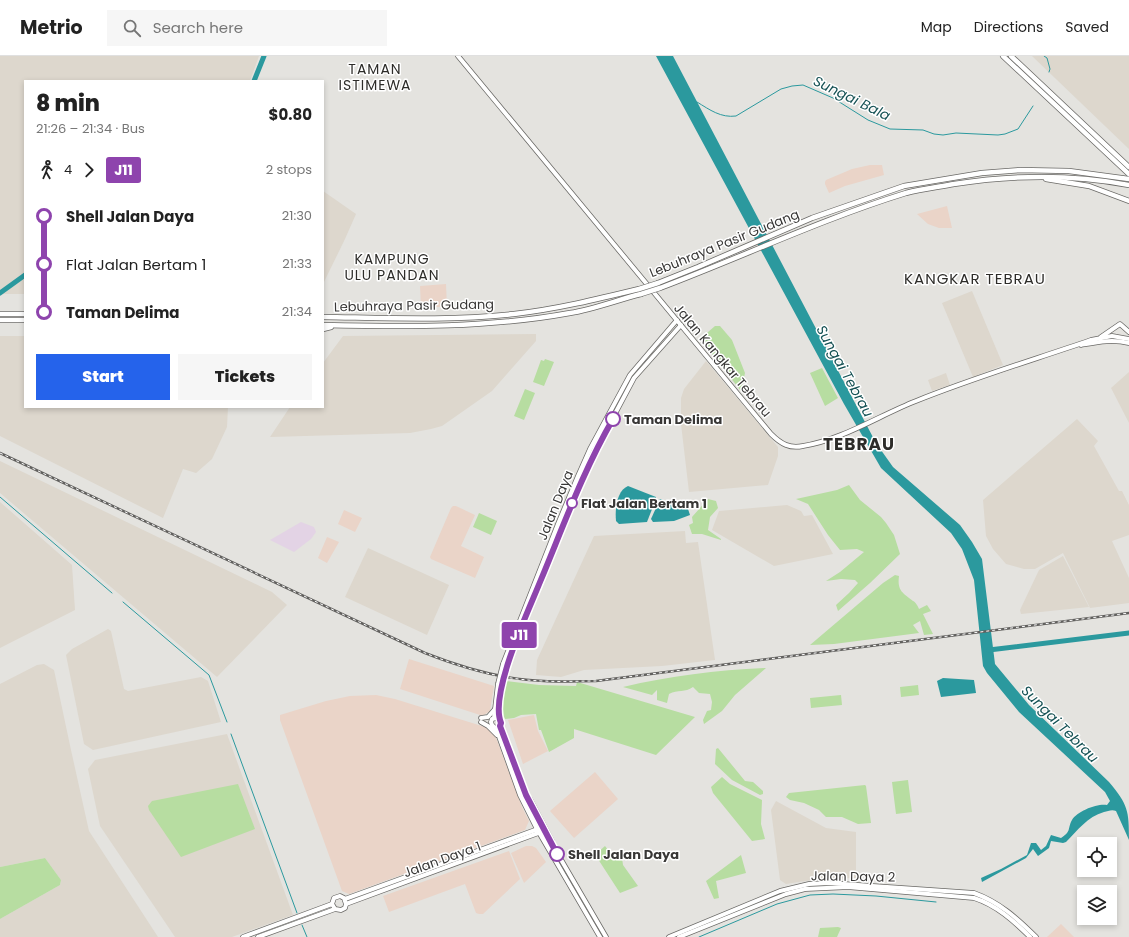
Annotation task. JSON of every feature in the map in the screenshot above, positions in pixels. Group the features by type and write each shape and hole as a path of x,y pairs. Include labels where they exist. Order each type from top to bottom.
{"highway":[{"path":"1003,56 1129,174"},
{"path":"1011,56 1129,167"},
{"name":"Lebuhraya Pasir Gudang","path":"659,285 779,234 812,218 904,186 959,176 1004,171 1069,171 1129,179"},
{"path":"1036,176 1089,186 1129,201"},
{"name":"Lebuhraya Pasir Gudang","path":"324,325 454,326 517,321 572,313 659,285 749,253 834,218 914,192 990,179 1036,176 1077,178 1129,185"},
{"name":"Lebuhraya Pasir Gudang","path":"324,317 418,318 514,314 568,306 640,291"},
{"path":"0,314 24,314"},
{"path":"0,320 24,320"},
{"path":"324,329 339,325"}],"main road":[{"name":"Jalan Kangkar Tebrau","path":"458,56 771,434 782,444 793,447 802,447 816,443 868,423 932,395 1063,350"},
{"path":"669,311 672,318 671,327"},
{"name":"Jalan Daya","path":"496,719 495,709 505,665 578,476 624,383 640,362 677,320"},
{"path":"1063,350 1100,337 1120,324 1129,332"},
{"name":"Jalan Daya","path":"505,665 582,477 629,386 642,368 681,325"},
{"path":"675,331 682,330 687,332"},
{"path":"1100,337 1112,336 1129,339"},
{"path":"1063,350 1101,341 1129,343"},
{"path":"640,362 651,354 642,368"},
{"name":"Jalan Daya","path":"496,719 500,685"},
{"path":"495,709 481,720 499,736"},
{"path":"498,727 493,727 491,721 496,719 501,723 498,727 499,736 520,795 533,822 557,854 606,937"},
{"path":"498,727 544,842 600,937"},
{"path":"526,795 530,798 557,854"},
{"path":"533,822 530,834 544,842"},
{"name":"Jalan Daya 1","path":"346,902 540,830"},
{"name":"Jalan Daya 2","path":"669,937 773,894 809,884 849,884 974,893 987,898 1006,909 1036,937"},
{"name":"Jalan Daya 2","path":"679,937 781,896 804,889 848,887 974,898 981,900 997,909 1030,937"},
{"path":"242,937 332,904 336,897 340,896 346,902 344,908 341,910 335,909 258,937"},
{"path":"332,904 335,909"}],"shaded area":[{"path":"0,56 259,56 250,80 24,80 24,294 0,294"},
{"path":"1032,56 1129,56 1129,149"},
{"path":"870,165 882,165 884,175 845,186 829,193 825,184 826,180 852,169"},
{"path":"324,192 356,214 324,282"},
{"path":"947,206 952,228 939,228 928,224 917,214"},
{"path":"446,284 447,307 421,307 420,286"},
{"path":"972,291 1003,365 973,377 942,303"},
{"path":"536,334 536,341 492,391 442,426 410,433 270,437 289,408 324,408 324,362 343,336"},
{"path":"0,336 24,336 24,408 228,408 227,427 212,459 196,473 183,469 163,518 0,436"},
{"path":"706,361 778,447 778,456 768,485 689,492 681,424 681,398 684,389"},
{"path":"1129,372 1129,423 1111,388"},
{"path":"946,373 950,385 932,391 928,380"},
{"path":"1077,419 1098,441 1094,446 1119,491 1122,491 1129,505 1129,535 1112,541 1129,578 1129,603 1090,608 1063,553 1035,569 1024,569 1006,564 993,549 986,536 983,500"},
{"path":"0,461 272,592 287,605 217,677 0,493"},
{"path":"0,502 72,565 75,610 0,648"},
{"path":"787,505 801,511 804,516 812,515 833,554 774,566 712,530 719,511"},
{"path":"453,506 475,515 461,546 484,557 475,578 431,559 430,557"},
{"path":"344,510 362,518 355,532 338,524"},
{"path":"301,522 314,527 316,532 311,539 294,552 270,540"},
{"path":"685,531 686,543 698,542 715,660 662,666 584,670 561,677 536,675 537,660 594,536"},
{"path":"327,537 339,542 327,563 318,558"},
{"path":"368,548 449,585 427,635 345,597"},
{"path":"1063,556 1089,607 1021,614 1020,610 1039,570"},
{"path":"108,629 111,631 124,689 128,691 201,677 208,681 221,722 93,750 84,744 66,655 72,649"},
{"path":"409,659 494,686 490,711 484,715 480,715 400,689"},
{"path":"44,664 54,670 89,831 158,937 0,937 0,919 60,885 61,880 45,858 0,867 0,684 37,665"},
{"path":"376,695 395,699 485,727 493,733 529,821 525,830 349,894 342,891 280,720 280,715 326,701 350,696"},
{"path":"534,715 538,731 548,751 523,764 508,720"},
{"path":"227,734 293,915 232,937 175,937 100,826 88,769 95,760"},
{"path":"595,772 618,799 574,838 550,811"},
{"path":"776,801 826,828 856,832 856,878 818,879 786,884 780,880 771,810"},
{"path":"526,846 536,848 546,862 524,883 511,853"},
{"path":"509,851 520,879 483,914 476,913 465,884 389,912 383,896"},
{"path":"1061,924 1074,937 1047,937"}],"green space":[{"path":"715,326 720,326 732,340 745,373 741,391 700,339"},
{"path":"545,359 554,362 544,386 533,382 541,360 544,361"},
{"path":"822,368 838,398 825,406 810,373"},
{"path":"525,389 535,393 524,420 514,416"},
{"path":"849,485 860,500 886,523 894,535 900,554 838,611 836,605 858,583 855,580 841,579 826,581 840,572 864,552 857,549 840,550 828,535 808,504 796,499 837,490"},
{"path":"708,499 716,501 718,508 710,517 708,530 721,540 702,534 692,534 689,525 693,523 692,517"},
{"path":"479,513 497,521 491,535 473,527"},
{"path":"895,575 899,576 899,585 902,591 906,596 915,602 919,609 927,605 931,611 923,614 933,634 924,635 920,621 913,625 919,633 834,644 810,645 883,583"},
{"path":"766,668 735,695 722,711 704,724 703,720 707,711 711,710 712,702 710,694 699,693 693,687 669,694 667,703 657,700 657,690 652,695 623,687 694,674"},
{"path":"506,681 539,685 576,686 577,682 695,717 656,755 574,729 574,738 549,752 541,730 539,730 536,714 521,715 514,718 505,719 502,710 502,700"},
{"path":"918,685 919,695 901,697 900,687"},
{"path":"841,695 842,705 811,708 810,698"},
{"path":"718,748 745,781 753,782 763,791 763,794 760,795 732,780 715,764 716,749"},
{"path":"722,777 730,784 762,800 761,824 765,839 752,841 713,793 711,787"},
{"path":"908,780 912,812 896,814 892,782"},
{"path":"238,784 255,829 181,857 149,810 148,806 152,801"},
{"path":"865,785 871,823 858,824 842,817 826,817 819,810 804,803 790,800 786,797 789,793"},
{"path":"605,846 612,855 616,852 622,858 623,865 638,886 620,893 596,856 596,854"},
{"path":"741,855 746,873 716,881 719,898 714,899 706,881"},
{"path":"45,858 61,880 60,885 0,919 0,867"},
{"path":"820,928 841,928 837,937 818,937"}],"water":[{"path":"656,56 673,56 876,443 893,467 960,525 982,559 995,664 1029,705 1109,782 1126,808 1129,822 1129,840 1116,811 1107,811 1093,817 1066,842 1051,841 1049,848 1038,856 1033,849 1026,858 982,882 981,878 1027,855 1031,843 1036,843 1041,850 1046,846 1051,835 1061,838 1067,834 1072,820 1078,814 1093,806 1107,805 1110,801 1105,792 1019,712 987,673 983,666 974,580 962,549 951,533 881,468 844,404"},
{"path":"628,486 656,497 647,522 619,524 616,521 617,502 621,492"},
{"path":"660,499 688,509 690,515 674,521 653,522 651,519"},
{"path":"943,678 974,680 976,693 941,697 937,681"}],"waterway":[{"path":"254,80 264,56"},
{"path":"1044,56 1047,58 1050,69 1049,72"},
{"name":"Sungai Bala","path":"697,102 720,115 736,116 781,89 803,85 833,98 868,120 890,129 923,130 934,134 943,135 956,133 1005,134 1018,129 1033,106"},
{"path":"0,293 24,276"},
{"path":"0,497 112,593"},
{"path":"123,602 209,675 227,722"},
{"path":"989,650 1129,633"},
{"path":"231,734 297,913"},
{"path":"699,937 777,904 810,895 833,894 876,896 936,902"},
{"path":"302,925 307,937"}],"railway":[{"path":"0,453 425,653 454,664 498,676 529,680 596,681 1129,613"}],"bus line":[{"name":"J11","path":"557,854 526,795 500,726 501,723 498,719 498,709 502,685 511,654 582,477 613,419"}],"place":[{"name":"Taman Delima","path":"613,419"},
{"name":"Flat Jalan Bertam 1","path":"572,503"},
{"name":"Shell Jalan Daya","path":"557,854"}],"district":[{"name":"TAMAN ISTIMEWA","path":"375,78"},
{"name":"KAMPUNG ULU PANDAN","path":"392,268"},
{"name":"KANGKAR TEBRAU","path":"975,279"},
{"name":"TEBRAU","path":"859,444"}],"water label":[{"name":"Sungai Tebrau","path":"845,371"},
{"name":"Sungai Tebrau","path":"1060,724"}]}
